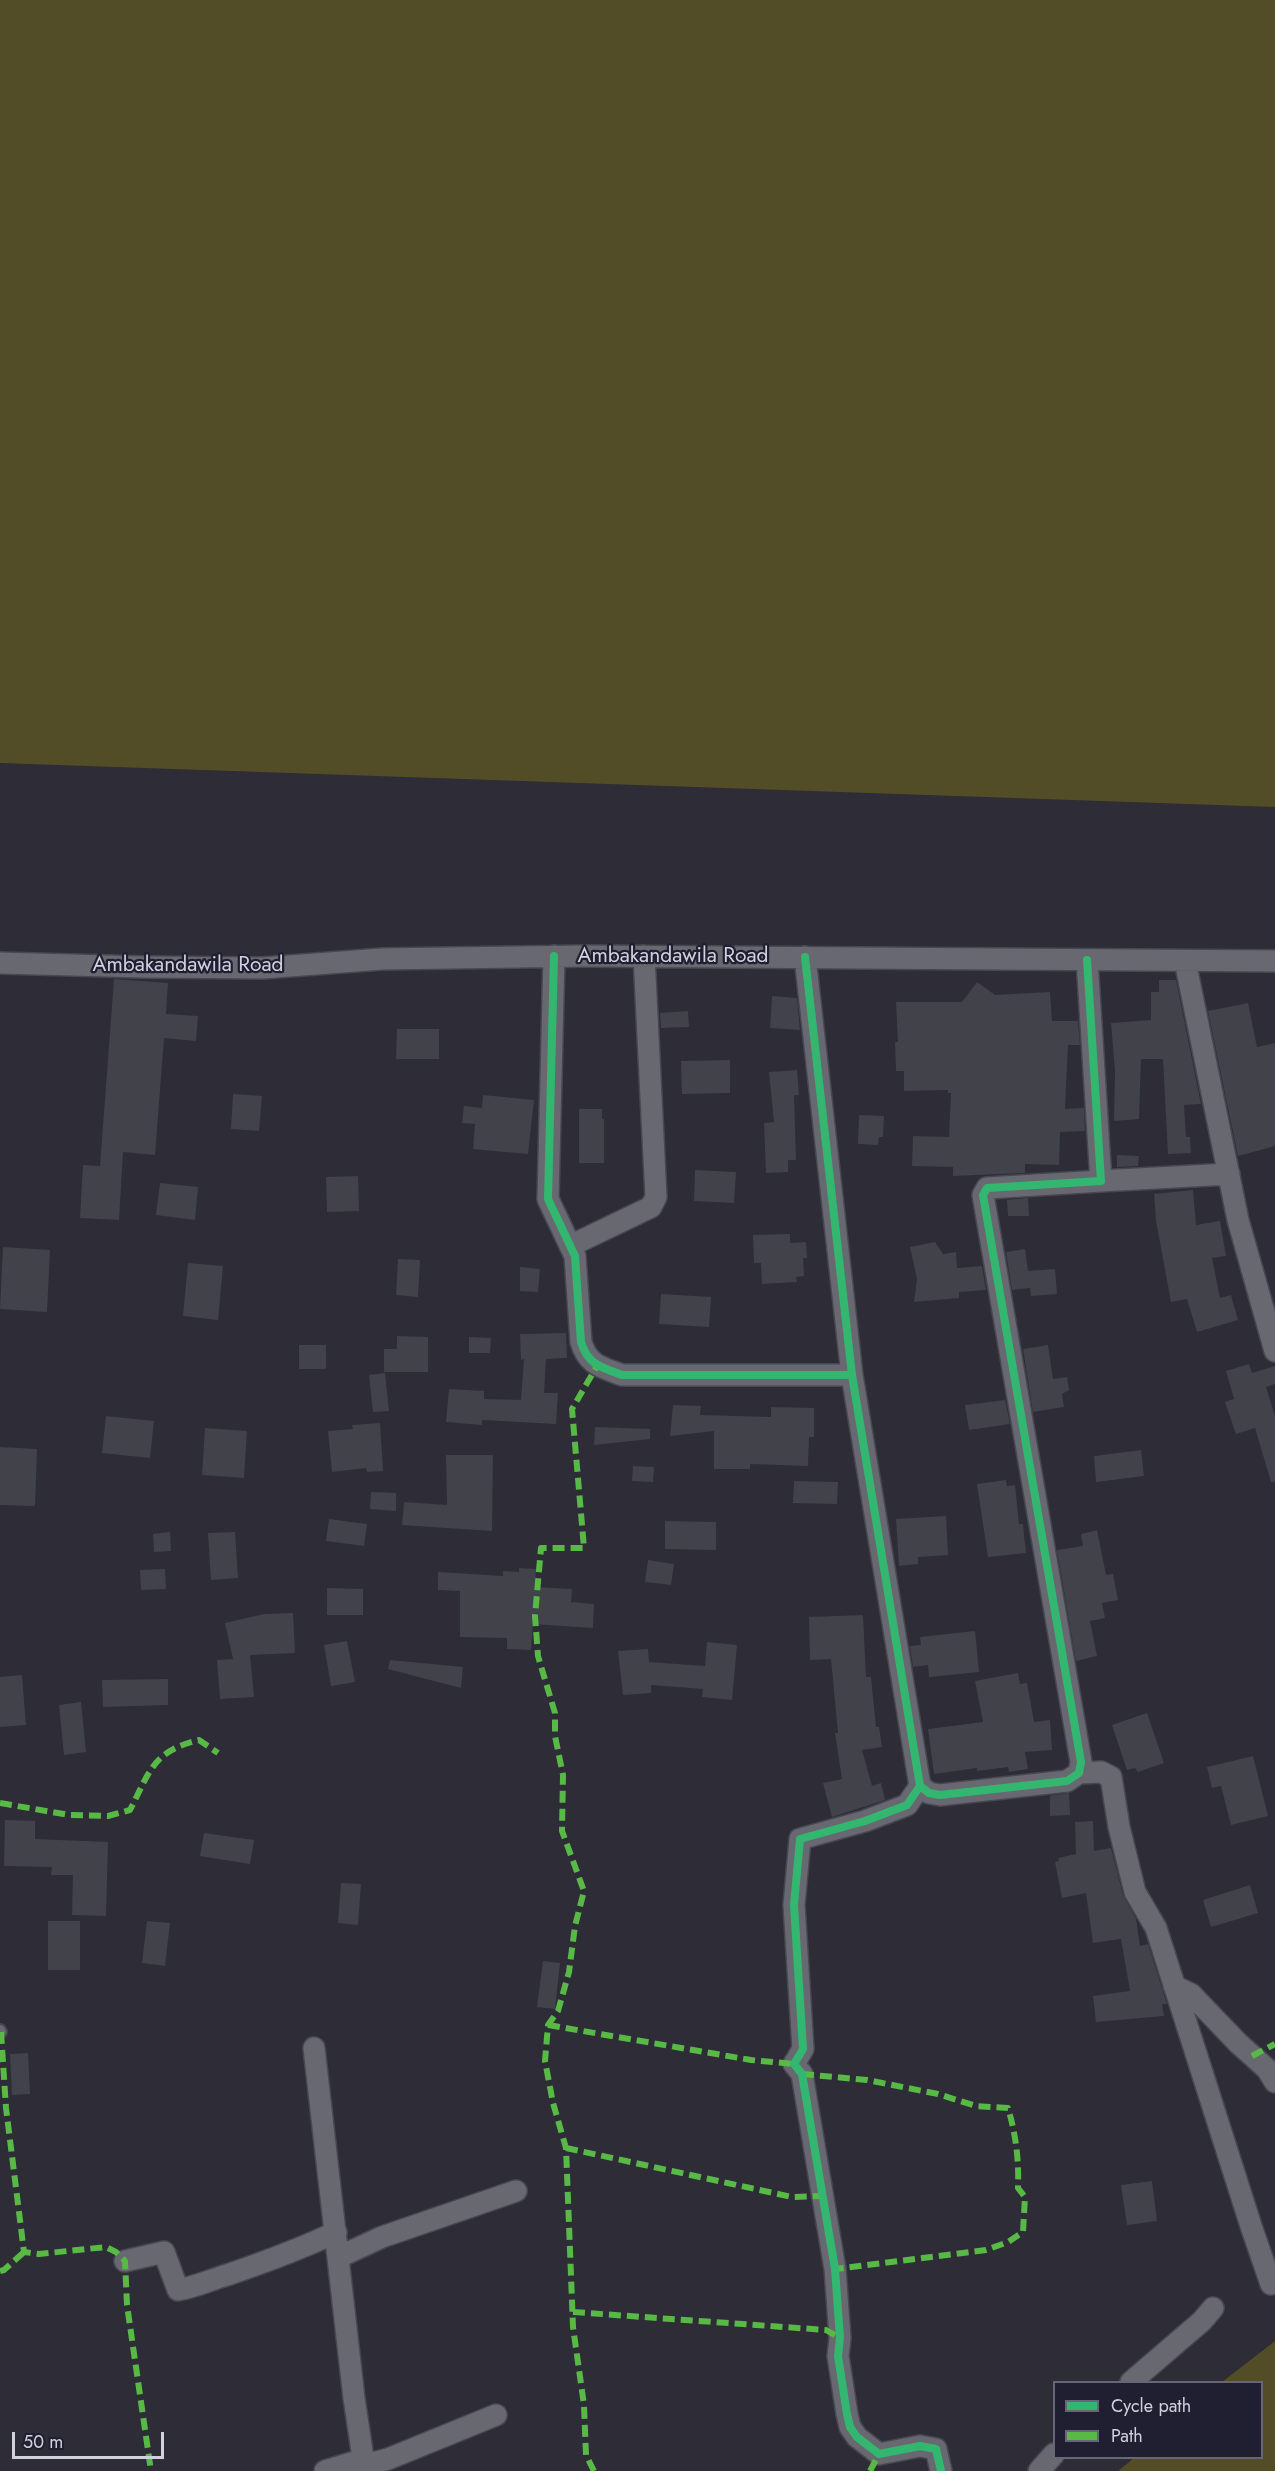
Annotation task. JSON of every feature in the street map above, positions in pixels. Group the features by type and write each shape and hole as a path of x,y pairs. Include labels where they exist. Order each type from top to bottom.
{"street":[{"name":"Ambakandawila Road","path":"0,963 263,968 382,959 554,956 1275,962"},
{"path":"554,956 548,1199 575,1256 581,1342 585,1355 597,1366 622,1375 852,1375"},
{"path":"570,1246 651,1207 656,1197 644,956"},
{"path":"805,957 852,1375 920,1786 929,1793 940,1795 1067,1781 1079,1773 1101,1772 1111,1778 1119,1827 1135,1892 1156,1928 1271,2284"},
{"path":"1087,960 1101,1181"},
{"path":"1185,961 1238,1220 1275,1351"},
{"path":"1079,1773 1081,1762 983,1194 987,1188 1229,1174"},
{"path":"920,1786 907,1805 865,1821 800,1839 794,1905 803,2049 794,2064 802,2074 835,2269 840,2338 838,2356 850,2427 868,2447 879,2454 920,2446 936,2449 941,2471"},
{"path":"1174,1986 1191,1994 1238,2043 1267,2069 1275,2082"},
{"path":"314,2048 354,2398 365,2465"},
{"path":"339,2257 382,2237 516,2192"},
{"path":"125,2261 164,2252 178,2290 200,2286 262,2264 336,2232"},
{"path":"1132,2381 1213,2308"},
{"path":"326,2471 388,2459 496,2415"},
{"path":"1039,2471 1053,2455"}],"shaded area":[{"path":"0,0 1275,0 1275,807 0,763"},
{"path":"1275,2341 1275,2471 1118,2471 1133,2459 1263,2459 1263,2381 1223,2381"}],"building":[{"path":"114,979 168,983 166,1014 198,1016 196,1041 164,1038 155,1155 123,1152 119,1220 80,1218 83,1165 100,1166"},
{"path":"1159,980 1176,980 1201,1104 1184,1105 1186,1137 1190,1137 1191,1153 1168,1154 1163,1059 1141,1059 1139,1119 1114,1121 1115,1071 1111,1023 1151,1020 1151,992 1159,992"},
{"path":"977,982 995,995 1050,992 1052,1021 1078,1021 1080,1045 1068,1045 1065,1109 1084,1108 1085,1131 1060,1132 1059,1165 1025,1164 1025,1173 953,1176 953,1167 912,1166 913,1136 949,1137 951,1093 948,1093 948,1090 904,1091 904,1071 896,1071 895,1042 898,1042 896,1002 962,1002"},
{"path":"772,996 797,998 800,1030 770,1028"},
{"path":"1248,1003 1257,1047 1275,1043 1275,1146 1238,1156 1208,1011"},
{"path":"688,1011 689,1027 661,1028 660,1013"},
{"path":"397,1029 439,1029 439,1059 396,1059"},
{"path":"730,1060 730,1093 682,1094 681,1061"},
{"path":"797,1070 799,1095 794,1095 796,1160 788,1160 788,1172 766,1173 764,1123 774,1122 769,1072"},
{"path":"233,1094 262,1096 259,1131 231,1129"},
{"path":"483,1095 534,1100 528,1154 473,1149 475,1124 462,1123 464,1106 482,1108"},
{"path":"579,1109 602,1109 604,1163 579,1163"},
{"path":"859,1115 884,1116 883,1137 879,1137 878,1145 858,1144"},
{"path":"1117,1155 1139,1156 1138,1166 1117,1167"},
{"path":"695,1170 736,1172 734,1203 694,1201"},
{"path":"358,1176 359,1211 327,1212 326,1177"},
{"path":"160,1183 198,1187 195,1220 156,1215"},
{"path":"1193,1190 1196,1225 1220,1221 1226,1256 1212,1258 1220,1298 1231,1295 1238,1320 1197,1332 1187,1299 1171,1302 1156,1221 1154,1194"},
{"path":"1028,1198 1029,1216 1008,1216 1007,1200"},
{"path":"790,1234 790,1243 806,1242 807,1258 803,1258 804,1276 796,1277 797,1282 762,1284 761,1263 754,1263 753,1235"},
{"path":"935,1242 943,1254 956,1252 957,1268 982,1266 986,1290 959,1292 959,1298 914,1302 917,1279 910,1247"},
{"path":"3,1247 50,1250 47,1312 0,1309"},
{"path":"1025,1249 1028,1271 1055,1269 1057,1294 1031,1296 1030,1288 1012,1290 1006,1252"},
{"path":"398,1259 420,1260 418,1297 396,1295"},
{"path":"188,1263 223,1266 218,1320 183,1316"},
{"path":"520,1267 540,1269 538,1292 520,1291"},
{"path":"661,1294 711,1297 709,1327 659,1324"},
{"path":"566,1333 567,1358 546,1359 544,1393 558,1393 556,1424 482,1420 482,1425 446,1422 449,1389 484,1391 484,1399 521,1400 524,1359 521,1360 520,1334"},
{"path":"397,1336 428,1337 428,1372 384,1372 384,1349 397,1349"},
{"path":"469,1337 491,1338 490,1353 469,1353"},
{"path":"299,1345 326,1345 326,1369 299,1369"},
{"path":"1048,1345 1053,1379 1067,1377 1069,1390 1062,1394 1064,1407 1033,1412 1023,1349"},
{"path":"1249,1364 1252,1373 1275,1366 1275,1384 1266,1387 1275,1416 1275,1482 1271,1482 1255,1428 1236,1434 1225,1402 1234,1399 1226,1371"},
{"path":"385,1373 389,1411 373,1412 369,1375"},
{"path":"1005,1400 1010,1424 969,1430 965,1405"},
{"path":"673,1405 701,1406 700,1415 771,1417 771,1407 814,1408 814,1437 809,1437 808,1466 750,1464 750,1469 714,1469 714,1431 670,1436"},
{"path":"106,1416 154,1421 150,1458 102,1453"},
{"path":"380,1423 383,1471 367,1472 366,1468 332,1472 328,1431 353,1429 352,1425"},
{"path":"595,1427 650,1429 650,1439 594,1445"},
{"path":"205,1428 247,1431 244,1478 202,1475"},
{"path":"0,1447 37,1449 35,1506 0,1505"},
{"path":"1141,1450 1144,1476 1096,1482 1094,1456"},
{"path":"446,1455 493,1455 492,1531 402,1525 404,1502 447,1505"},
{"path":"633,1466 654,1467 653,1482 632,1481"},
{"path":"1006,1480 1007,1486 1015,1485 1019,1524 1023,1524 1026,1553 988,1557 977,1484"},
{"path":"794,1481 838,1482 837,1504 793,1503"},
{"path":"371,1492 396,1493 396,1511 370,1509"},
{"path":"946,1516 948,1555 918,1557 918,1564 899,1566 896,1519"},
{"path":"329,1519 367,1524 364,1546 326,1541"},
{"path":"665,1521 716,1522 716,1550 665,1549"},
{"path":"1097,1530 1106,1575 1113,1574 1118,1600 1102,1603 1105,1618 1090,1621 1097,1656 1076,1661 1057,1550 1083,1546 1081,1534"},
{"path":"170,1532 171,1551 154,1552 153,1534"},
{"path":"235,1532 238,1578 211,1580 208,1533"},
{"path":"648,1560 674,1564 671,1585 645,1582"},
{"path":"519,1568 536,1569 535,1587 572,1589 571,1602 594,1604 593,1628 533,1624 531,1650 507,1649 507,1638 460,1637 460,1591 438,1590 438,1572 503,1576 503,1571 519,1572"},
{"path":"165,1569 166,1589 141,1590 140,1570"},
{"path":"327,1588 363,1589 363,1615 327,1615"},
{"path":"293,1613 295,1653 250,1655 254,1697 220,1699 217,1660 233,1659 225,1623 264,1614"},
{"path":"863,1615 866,1677 871,1677 876,1727 879,1727 882,1747 862,1750 872,1786 881,1783 885,1800 832,1817 823,1783 842,1779 835,1733 838,1733 831,1659 810,1660 809,1617"},
{"path":"975,1631 979,1672 929,1677 928,1665 913,1667 910,1646 921,1645 920,1637"},
{"path":"347,1641 355,1682 331,1686 324,1645"},
{"path":"707,1642 737,1645 732,1700 702,1697 703,1689 651,1685 651,1693 623,1695 618,1651 648,1649 649,1662 705,1666"},
{"path":"390,1660 463,1667 461,1688 388,1669"},
{"path":"1018,1673 1020,1684 1027,1683 1034,1722 1050,1720 1052,1750 1025,1752 1028,1769 1009,1772 1008,1767 977,1771 977,1768 934,1774 928,1729 983,1722 975,1681"},
{"path":"22,1675 26,1725 0,1727 0,1677"},
{"path":"168,1679 168,1705 103,1707 102,1680"},
{"path":"81,1702 86,1752 64,1755 59,1705"},
{"path":"1147,1713 1164,1763 1138,1772 1135,1768 1127,1770 1112,1725"},
{"path":"1253,1756 1268,1816 1231,1825 1221,1786 1212,1788 1207,1767"},
{"path":"1069,1793 1070,1815 1050,1816 1050,1796"},
{"path":"5,1820 35,1821 35,1839 108,1842 106,1916 72,1915 73,1875 51,1875 52,1867 4,1866"},
{"path":"1093,1821 1094,1851 1111,1848 1123,1895 1136,1919 1140,1946 1148,1944 1167,2004 1162,2004 1164,2016 1096,2022 1093,1996 1130,1991 1121,1939 1093,1943 1086,1893 1062,1898 1055,1862 1059,1861 1058,1858 1076,1854 1075,1822"},
{"path":"204,1833 254,1840 250,1864 200,1856"},
{"path":"341,1883 361,1884 358,1925 338,1923"},
{"path":"1250,1885 1258,1913 1211,1927 1203,1900"},
{"path":"48,1921 80,1921 80,1970 48,1970"},
{"path":"147,1921 170,1923 165,1966 142,1963"},
{"path":"543,1961 560,1963 555,2009 537,2007"},
{"path":"28,2053 30,2094 12,2095 10,2054"},
{"path":"1152,2181 1157,2221 1127,2225 1121,2185"}],"marked path":[{"path":"594,2471 586,2455 584,2405 573,2327 566,2148 553,2103 545,2061 548,2025 558,2011 569,1972 575,1926 584,1891 562,1831 563,1775 555,1736 555,1713 538,1656 535,1616 541,1548 584,1548 572,1409 597,1366"},
{"path":"0,1803 69,1815 108,1816 130,1810 148,1774 162,1757 172,1750 199,1740 218,1753"},
{"path":"548,2025 751,2060 794,2064"},
{"path":"1,2032 6,2108 24,2252 39,2254 106,2247 116,2252 125,2261 127,2305 151,2471"},
{"path":"1252,2056 1275,2044"},
{"path":"802,2074 867,2080 938,2094 976,2106 1008,2108 1016,2148 1018,2188 1025,2197 1023,2232 1008,2242 986,2250 835,2269"},
{"path":"566,2148 792,2197 823,2196"},
{"path":"0,2271 24,2252"},
{"path":"573,2312 826,2330 840,2338"},
{"path":"870,2471 879,2454"}],"cycle path":[{"path":"554,956 548,1199 575,1256 581,1342 587,1356 596,1364 622,1375 852,1375"},
{"path":"805,957 852,1375 920,1786 929,1793 940,1795 1067,1781 1079,1773 1081,1762 983,1195 987,1188 1101,1181 1087,960"},
{"path":"920,1786 907,1805 865,1821 800,1839 794,1905 803,2049 794,2064 802,2074 835,2269 840,2338 838,2356 850,2427 857,2437 879,2454 920,2446 936,2449 941,2471"}]}
